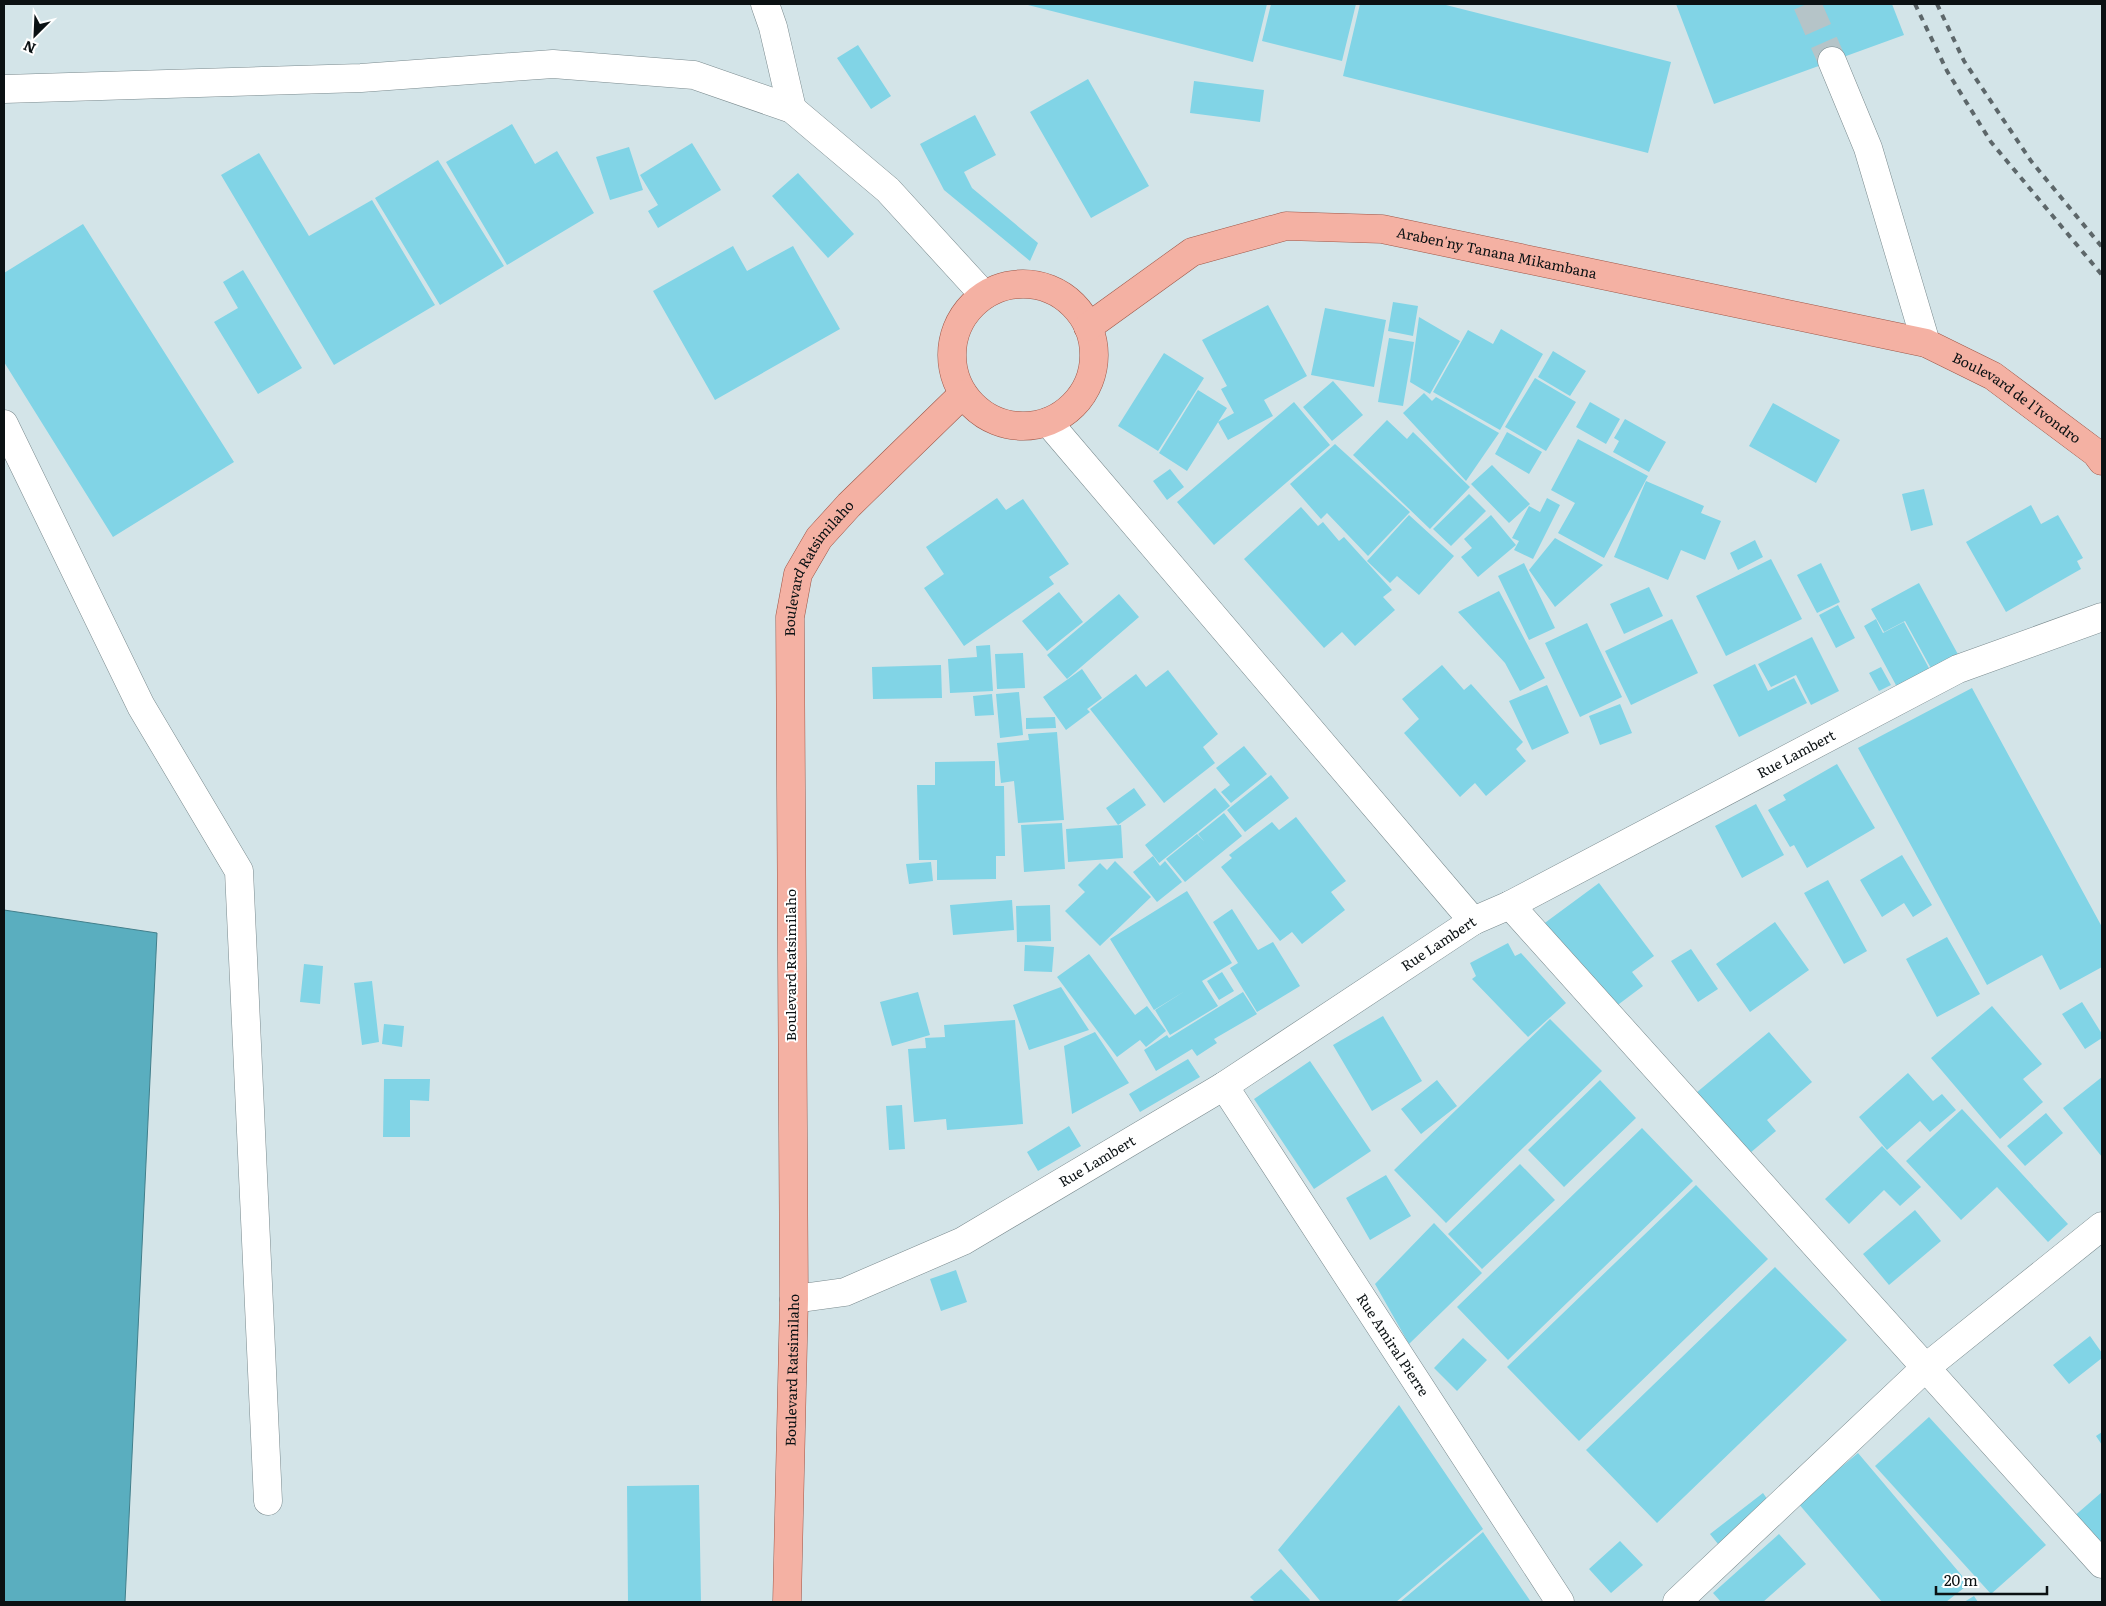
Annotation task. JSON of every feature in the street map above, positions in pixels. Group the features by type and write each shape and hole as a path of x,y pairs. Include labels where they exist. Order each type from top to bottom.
{"main road":[{"name":"Araben'ny Tanana Mikambana","path":"1088,327 1192,252 1286,226 1382,229 1926,343"},
{"path":"1032,285 1055,292 1075,306 1088,327 1094,350 1092,372 1083,393 1068,410 1048,422 1025,426 1001,422 980,412 963,394 954,374 953,344 956,329 967,310 984,295 1007,286 1032,285"},
{"name":"Boulevard de l'Ivondro","path":"1926,343 1993,376 2096,454 2102,461"},
{"name":"Boulevard Ratsimilaho","path":"787,1602 794,1299 789,684 792,608 798,574 819,538 849,505 963,394"}],"street":[{"path":"765,4 773,27 792,109"},
{"path":"1832,61 1868,148 1926,343"},
{"path":"4,89 361,78 553,64 694,75 792,109 888,190 984,295"},
{"path":"1048,422 1473,921"},
{"path":"4,424 141,706 239,871 268,1501"},
{"name":"Rue Lambert","path":"794,1299 845,1292 963,1241 1224,1086 1473,921 1510,905 1958,670 2102,617"},
{"path":"1510,905 1924,1369 2102,1564"},
{"name":"Rue Amiral Pierre","path":"1224,1086 1560,1602"},
{"path":"1677,1602 1924,1369 2102,1226"}],"water":[{"path":"4,910 157,933 125,1602 4,1602"}],"building":[{"path":"1024,4 1267,4 1253,62"},
{"path":"1271,4 1356,4 1342,61 1262,41"},
{"path":"1360,4 1442,4 1671,62 1648,153 1343,76"},
{"path":"1676,4 1892,4 1904,35 1714,104"},
{"path":"858,45 891,96 871,109 837,58"},
{"path":"1088,79 1149,186 1091,218 1030,112"},
{"path":"1194,81 1264,90 1260,122 1190,113"},
{"path":"975,115 996,155 964,172 972,188 1038,243 1030,261 944,190 920,144"},
{"path":"512,124 535,164 557,151 594,213 507,265 446,162"},
{"path":"692,143 721,190 658,228 648,211 658,205 640,175"},
{"path":"629,147 643,190 610,200 596,157"},
{"path":"259,153 309,236 372,200 435,305 334,365 221,175"},
{"path":"438,160 504,266 440,305 375,198"},
{"path":"798,173 854,234 828,258 772,196"},
{"path":"83,224 234,462 113,537 4,362 4,273"},
{"path":"733,246 747,271 793,246 840,329 715,400 653,291"},
{"path":"243,270 302,368 258,394 214,322 238,308 223,282"},
{"path":"1393,302 1418,306 1413,336 1388,331"},
{"path":"1268,305 1307,376 1264,400 1273,416 1228,440 1218,422 1234,413 1221,389 1227,386 1202,340"},
{"path":"1325,308 1386,320 1374,387 1311,375"},
{"path":"1419,317 1460,341 1430,394 1410,382"},
{"path":"1501,329 1543,354 1500,430 1433,392 1468,330 1493,344"},
{"path":"1389,338 1414,342 1403,406 1378,402"},
{"path":"1553,351 1586,371 1570,396 1538,377"},
{"path":"1164,353 1204,378 1158,451 1118,426"},
{"path":"1535,378 1576,402 1546,451 1505,427"},
{"path":"1333,381 1363,415 1332,441 1303,407"},
{"path":"1198,390 1227,408 1187,471 1159,453"},
{"path":"1424,393 1432,401 1436,397 1499,433 1466,481 1403,413"},
{"path":"1294,402 1330,445 1214,545 1177,502"},
{"path":"1590,402 1620,419 1606,444 1576,427"},
{"path":"1773,403 1840,440 1816,483 1749,446"},
{"path":"1625,419 1666,442 1649,472 1613,452 1619,441 1614,438"},
{"path":"1387,420 1407,439 1413,432 1470,487 1430,529 1353,455"},
{"path":"1507,432 1542,452 1529,474 1495,454"},
{"path":"1578,439 1648,476 1604,558 1558,533 1575,503 1551,490"},
{"path":"1335,444 1410,512 1368,556 1327,513 1321,519 1290,484"},
{"path":"1492,465 1530,504 1509,523 1471,484"},
{"path":"1170,469 1184,487 1167,500 1153,481"},
{"path":"1646,481 1704,506 1701,513 1721,521 1705,560 1681,550 1668,580 1614,557"},
{"path":"1924,489 1933,525 1911,531 1902,494"},
{"path":"1469,494 1486,511 1451,546 1433,529"},
{"path":"997,498 1006,510 1023,499 1069,564 1049,577 1054,584 964,646 924,588 944,574 926,547"},
{"path":"1547,498 1560,505 1533,559 1514,550 1519,541 1512,538 1529,506 1540,512"},
{"path":"2031,505 2041,524 2058,515 2083,558 2077,561 2081,569 2006,612 1966,542"},
{"path":"1301,507 1318,526 1323,522 1339,541 1344,537 1392,590 1383,597 1395,610 1355,646 1342,632 1324,648 1244,559"},
{"path":"1409,515 1454,556 1419,595 1397,576 1390,583 1367,561"},
{"path":"1491,515 1516,545 1478,577 1461,557 1472,548 1464,539"},
{"path":"1555,538 1603,565 1555,607 1529,570"},
{"path":"1755,540 1763,557 1738,570 1730,553"},
{"path":"1771,559 1802,619 1726,656 1696,596"},
{"path":"1524,563 1555,628 1529,640 1498,576"},
{"path":"1821,563 1840,602 1817,613 1797,575"},
{"path":"1919,583 1960,658 1933,672 1905,621 1884,632 1871,609"},
{"path":"1649,587 1663,616 1624,634 1610,604"},
{"path":"1499,591 1545,678 1520,691 1505,663 1458,612"},
{"path":"1059,592 1083,622 1047,651 1022,621"},
{"path":"1119,594 1139,617 1067,679 1047,655"},
{"path":"1838,605 1855,638 1836,648 1819,615"},
{"path":"1672,619 1698,673 1631,705 1605,651"},
{"path":"1876,619 1883,633 1904,622 1930,670 1897,687 1864,626"},
{"path":"1587,623 1622,697 1580,717 1545,643"},
{"path":"1812,637 1839,691 1811,705 1796,675 1771,687 1758,664"},
{"path":"990,645 993,691 950,693 948,659 977,657 976,646"},
{"path":"1023,653 1025,688 997,689 995,654"},
{"path":"1755,664 1768,691 1794,678 1807,703 1739,737 1713,685"},
{"path":"941,665 942,698 873,699 872,667"},
{"path":"1442,665 1464,690 1471,684 1523,742 1516,749 1526,761 1486,796 1475,783 1460,797 1404,733 1419,719 1402,699"},
{"path":"1881,667 1891,685 1879,691 1869,673"},
{"path":"1082,669 1102,698 1087,709 1090,712 1066,730 1043,697"},
{"path":"1168,670 1218,734 1203,747 1215,763 1164,803 1090,709 1136,674 1146,687"},
{"path":"1547,685 1569,733 1532,750 1509,701"},
{"path":"1972,688 2102,927 2102,967 2060,990 2042,955 1987,985 1858,748"},
{"path":"1019,692 1023,735 1000,738 996,694"},
{"path":"992,694 994,715 975,716 973,696"},
{"path":"1620,704 1632,733 1600,745 1589,716"},
{"path":"1055,717 1056,728 1026,729 1026,718"},
{"path":"1057,732 1064,820 1018,823 1014,781 1001,783 997,743 1029,740 1028,734"},
{"path":"1244,746 1267,774 1231,803 1221,792 1230,785 1216,768"},
{"path":"995,761 995,786 1004,786 1005,856 996,856 996,879 937,880 937,860 919,860 917,785 935,785 935,762"},
{"path":"1837,764 1875,828 1807,868 1794,845 1790,847 1768,810 1786,800 1783,795"},
{"path":"1271,775 1289,798 1245,832 1227,810"},
{"path":"1134,788 1146,805 1118,825 1106,808"},
{"path":"1215,788 1230,806 1159,863 1145,845"},
{"path":"1756,804 1784,855 1742,878 1715,826"},
{"path":"1224,813 1242,836 1185,882 1166,859 1197,834 1204,841 1198,834"},
{"path":"1296,817 1346,881 1331,892 1345,910 1302,944 1292,932 1280,941 1221,867 1232,858 1229,855 1272,822 1279,830"},
{"path":"1062,823 1065,869 1024,872 1021,825"},
{"path":"1121,825 1123,858 1068,862 1066,829"},
{"path":"1902,855 1932,905 1913,917 1904,903 1882,917 1860,880"},
{"path":"1153,856 1160,866 1165,861 1182,882 1157,902 1133,872"},
{"path":"1115,861 1151,897 1100,946 1065,911 1085,892 1078,885 1100,863 1107,870"},
{"path":"931,862 933,881 909,884 906,864"},
{"path":"1828,880 1867,951 1844,964 1804,893"},
{"path":"1599,883 1654,956 1632,972 1643,986 1607,1013 1542,925"},
{"path":"1187,891 1232,963 1202,981 1218,1006 1170,1035 1155,1010 1185,991 1154,1010 1110,939"},
{"path":"1012,900 1014,930 953,935 950,905"},
{"path":"1050,905 1051,941 1017,942 1016,906"},
{"path":"1232,909 1258,950 1273,942 1300,986 1257,1012 1230,968 1238,963 1213,922"},
{"path":"1775,922 1809,970 1750,1012 1716,964"},
{"path":"1947,937 1980,994 1937,1017 1906,959"},
{"path":"1508,943 1515,956 1521,953 1566,1003 1528,1037 1472,979 1476,976 1470,963"},
{"path":"1025,945 1054,947 1052,972 1024,971"},
{"path":"1691,949 1718,989 1698,1002 1671,961"},
{"path":"1089,954 1135,1015 1147,1006 1166,1031 1146,1047 1140,1040 1117,1057 1057,977"},
{"path":"304,964 323,966 320,1004 300,1002"},
{"path":"1222,972 1234,991 1219,1000 1207,981"},
{"path":"372,981 379,1042 362,1045 354,983"},
{"path":"1061,987 1089,1030 1029,1050 1013,1005"},
{"path":"918,992 930,1035 892,1046 880,1002"},
{"path":"1243,992 1257,1014 1214,1039 1217,1043 1197,1056 1192,1049 1156,1071 1144,1050 1167,1035 1169,1038"},
{"path":"2082,1002 2102,1034 2102,1038 2085,1049 2062,1014"},
{"path":"1992,1006 2042,1064 2023,1079 2043,1102 2000,1139 1931,1058"},
{"path":"1383,1016 1422,1081 1372,1111 1333,1045"},
{"path":"1550,1019 1602,1071 1446,1223 1394,1170"},
{"path":"1015,1020 1023,1124 947,1130 946,1119 914,1122 908,1049 926,1048 925,1038 945,1037 944,1025"},
{"path":"384,1024 404,1026 402,1047 382,1044"},
{"path":"1095,1032 1129,1083 1072,1114 1064,1046"},
{"path":"1769,1032 1812,1082 1767,1120 1776,1131 1743,1159 1690,1098"},
{"path":"1188,1059 1200,1077 1140,1112 1129,1094"},
{"path":"1310,1061 1371,1151 1314,1189 1254,1099"},
{"path":"1908,1073 1933,1101 1942,1094 1956,1110 1930,1132 1920,1121 1887,1150 1859,1117"},
{"path":"2102,1077 2102,1157 2063,1108"},
{"path":"384,1079 430,1079 429,1101 410,1100 410,1137 383,1137"},
{"path":"1437,1080 1457,1106 1421,1134 1401,1109"},
{"path":"1600,1080 1636,1118 1564,1187 1528,1150"},
{"path":"902,1105 905,1149 889,1150 886,1106"},
{"path":"1962,1109 2068,1224 2048,1242 1997,1187 1961,1220 1906,1161"},
{"path":"2046,1113 2063,1133 2025,1166 2007,1146"},
{"path":"1069,1126 1081,1146 1038,1171 1027,1152"},
{"path":"1642,1128 1693,1181 1508,1360 1457,1307"},
{"path":"1882,1146 1921,1187 1900,1206 1884,1190 1849,1224 1825,1199"},
{"path":"1520,1164 1555,1200 1482,1269 1448,1234"},
{"path":"1386,1175 1411,1216 1370,1240 1346,1198"},
{"path":"1696,1185 1768,1259 1579,1441 1507,1367"},
{"path":"1915,1210 1941,1241 1889,1285 1863,1254"},
{"path":"1434,1223 1482,1273 1409,1344 1375,1284"},
{"path":"1775,1267 1847,1340 1657,1523 1586,1450"},
{"path":"956,1270 967,1302 941,1311 930,1279"},
{"path":"2090,1336 2102,1353 2102,1358 2069,1384 2053,1365"},
{"path":"1463,1338 1487,1360 1457,1391 1434,1368"},
{"path":"1399,1405 1483,1529 1396,1602 1321,1602 1278,1550"},
{"path":"1929,1417 2046,1545 1991,1594 1875,1466"},
{"path":"2102,1432 2102,1445 2096,1436"},
{"path":"1858,1453 1969,1584 1946,1602 1882,1602 1798,1503"},
{"path":"699,1485 701,1602 628,1602 627,1486"},
{"path":"2102,1492 2102,1542 2097,1547 2072,1518"},
{"path":"1763,1493 1770,1503 1718,1544 1710,1534"},
{"path":"1483,1532 1531,1602 1400,1602"},
{"path":"1779,1534 1806,1564 1763,1602 1721,1602 1713,1593"},
{"path":"1620,1541 1643,1565 1611,1593 1589,1569"},
{"path":"1281,1569 1310,1600 1309,1602 1255,1602 1250,1597"},
{"path":"1974,1596 1978,1602 1964,1602"}],"tunnel":[{"path":"1807,4 1832,61"}],"railway":[{"path":"1915,4 1947,71 1991,142 2102,275"},
{"path":"1937,4 1964,61 2031,161 2102,247"}]}
